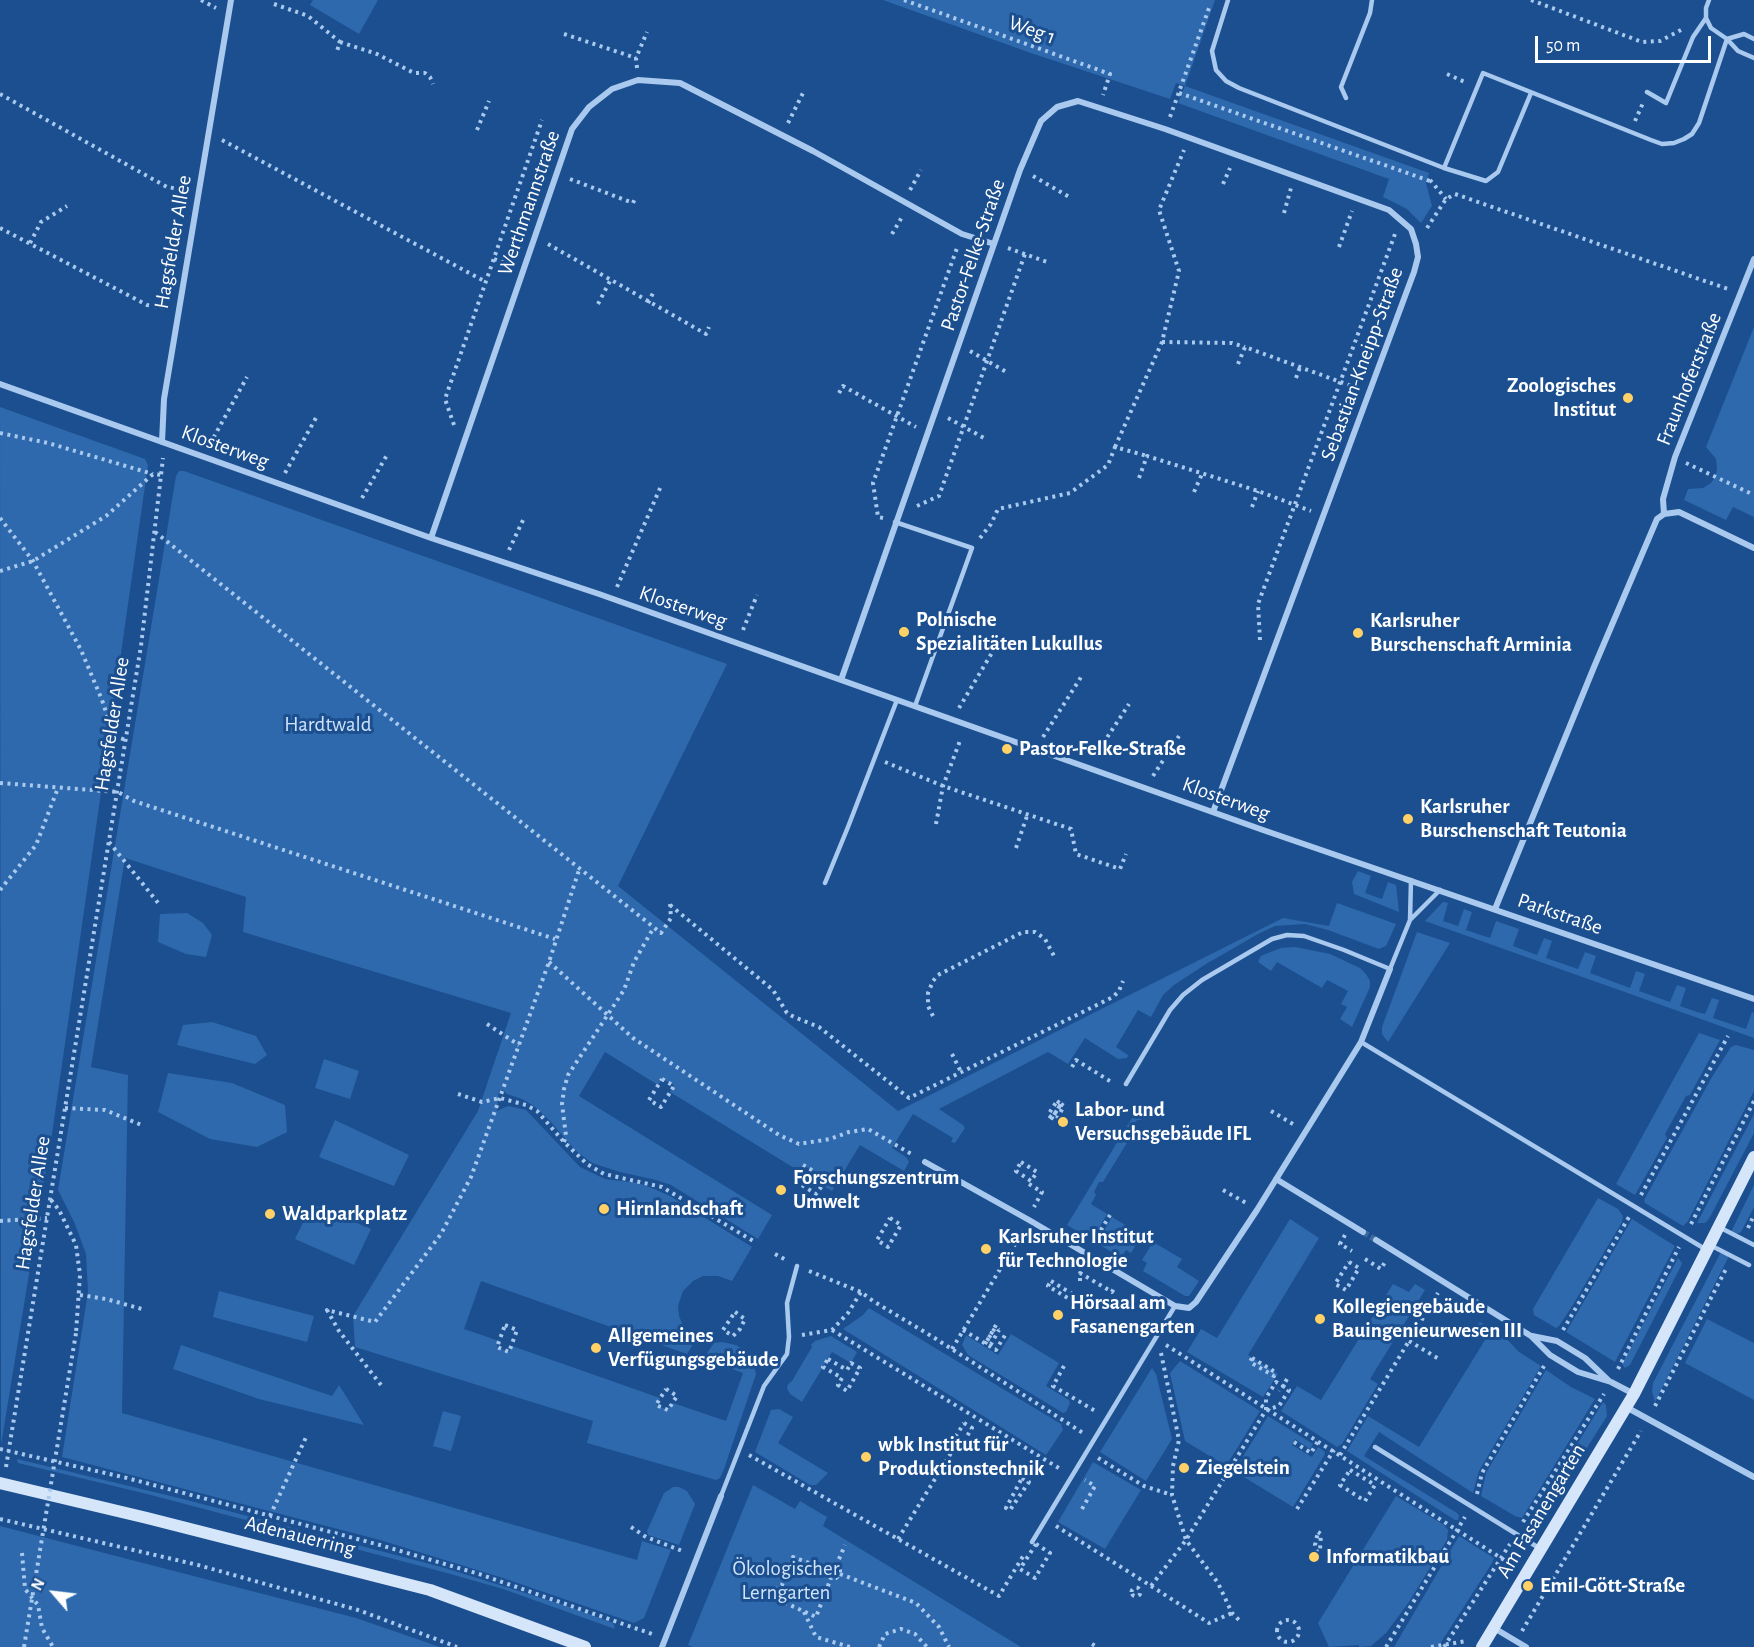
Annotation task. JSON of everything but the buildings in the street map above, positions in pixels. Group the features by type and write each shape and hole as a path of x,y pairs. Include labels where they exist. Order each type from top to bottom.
{"main road":[{"name":"Am Fasanengarten","path":"1488,1638 1634,1394 1754,1158"},
{"name":"Adenauerring","path":"0,1483 430,1590 585,1647"}],"street":[{"name":"Hagsfelder Allee","path":"162,442 164,399 231,0"},
{"name":"Werthmannstraße","path":"430,538 572,129 590,107 612,89 638,80 680,83 782,134 962,234 994,244"},
{"name":"Pastor-Felke-Straße","path":"841,680 1020,170 1041,120 1057,107 1078,101 1166,129"},
{"path":"1166,129 1389,210 1402,219"},
{"name":"Sebastian-Kneipp-Straße","path":"1213,812 1414,272 1418,257 1416,244 1412,229 1402,219"},
{"name":"Fraunhoferstraße","path":"1664,514 1663,499 1675,457 1754,259"},
{"name":"Klosterweg","path":"0,384 430,538 1036,748 1356,862"},
{"path":"1495,909 1652,526 1664,514 1671,511 1686,514 1754,548"},
{"name":"Parkstraße","path":"1356,862 1754,999"},
{"path":"925,1162 1028,1219 1175,1306 1189,1308 1196,1302 1276,1179 1361,1042 1390,969"},
{"path":"1276,1179 1363,1232"},
{"path":"1376,1240 1531,1335 1550,1355 1578,1372 1611,1382 1634,1394"},
{"path":"1531,1335 1557,1341 1585,1358 1611,1382"},
{"path":"1626,1407 1754,1478"},
{"path":"662,1647 721,1496"},
{"path":"1488,1638 1516,1641 1526,1647"}],"lane":[{"path":"1228,0 1212,51 1216,70 1226,81 1444,168 1486,181 1498,172 1531,93"},
{"path":"1346,98 1341,87 1370,13 1372,0"},
{"path":"1709,0 1706,18 1711,28 1727,39 1738,51 1754,58"},
{"path":"1647,92 1666,103 1693,37 1706,18"},
{"path":"1727,39 1744,34 1754,39"},
{"path":"1444,168 1482,73 1662,144 1674,143 1692,134 1700,123 1727,39"},
{"path":"895,522 972,548 915,706"},
{"path":"825,883 897,700"},
{"path":"1126,1084 1170,1010 1183,995 1202,980 1272,939 1287,935 1304,936 1390,969 1410,920 1411,880"},
{"path":"1410,920 1440,890"},
{"path":"1361,1042 1708,1248 1733,1256 1749,1265"},
{"path":"1719,1227 1754,1245"},
{"path":"721,1496 764,1386 787,1354 789,1337 787,1303 796,1266"},
{"path":"1032,1542 1175,1306"},
{"path":"1375,1447 1542,1549"}],"path":[{"name":"Weg 1","path":"904,0 1110,74 1109,79"},
{"path":"1166,129 1211,0"},
{"path":"1532,0 1642,42 1660,41 1706,18"},
{"path":"274,4 308,16 340,42 377,54 414,73 425,74 430,77 433,84"},
{"path":"638,80 636,58 647,32"},
{"path":"564,34 636,58"},
{"path":"336,54 340,42"},
{"path":"1447,75 1477,87"},
{"path":"782,134 804,91"},
{"path":"1630,132 1647,92"},
{"path":"1179,93 1430,181 1446,199"},
{"path":"0,94 167,187 198,191"},
{"path":"477,130 489,101"},
{"path":"468,430 454,426 445,399 542,120"},
{"path":"208,133 285,177 341,204 486,282"},
{"path":"972,548 991,524 998,509 1070,493 1108,465 1162,342 1179,271 1159,210 1190,138"},
{"path":"891,234 921,170"},
{"path":"1020,170 1071,198"},
{"path":"555,174 633,203 636,196"},
{"path":"1430,181 1432,174"},
{"path":"1284,213 1294,175"},
{"path":"1416,244 1446,199 1455,194 1741,294"},
{"path":"1339,247 1357,198"},
{"path":"338,209 341,204"},
{"path":"30,243 41,222 67,206"},
{"path":"1269,666 1257,660 1261,638 1258,603 1396,229 1402,219"},
{"path":"0,228 147,305 178,310"},
{"path":"391,239 394,233"},
{"path":"895,522 878,517 873,483 962,234"},
{"path":"534,237 706,334 709,327"},
{"path":"994,244 1047,262"},
{"path":"909,526 916,506 939,496 1025,254"},
{"path":"447,270 450,263"},
{"path":"598,304 611,279"},
{"path":"648,303 654,291"},
{"path":"1162,342 1232,343 1370,393"},
{"path":"959,345 1008,373"},
{"path":"1238,364 1245,347"},
{"path":"1296,378 1300,367"},
{"path":"203,457 247,377"},
{"path":"838,393 843,386 927,433"},
{"path":"935,411 984,438"},
{"path":"279,484 317,416"},
{"path":"0,433 48,443 153,474 162,474"},
{"name":"Hagsfelder Allee","path":"9,1451 141,646 162,474 162,442"},
{"path":"1115,447 1258,491 1324,516"},
{"path":"355,511 387,454"},
{"path":"1139,478 1147,456"},
{"path":"1675,457 1754,495"},
{"path":"0,571 33,561 106,516 153,474"},
{"path":"1194,492 1202,474"},
{"path":"612,600 661,486"},
{"path":"1252,507 1258,491"},
{"path":"0,518 33,561 81,650 114,736 126,740"},
{"path":"502,563 524,518"},
{"path":"155,532 661,933 671,918 670,904 772,990 787,1013 819,1027 909,1098 1113,997 1119,991 1123,981"},
{"path":"738,644 757,595"},
{"path":"953,719 996,646 1004,651"},
{"path":"1036,748 1083,674"},
{"path":"1088,767 1129,704"},
{"path":"936,824 942,786 967,724"},
{"path":"1146,787 1179,736"},
{"path":"875,757 942,786 1071,829 1076,854 1120,869 1126,854"},
{"path":"0,783 118,792 134,801 555,939"},
{"path":"0,890 36,845 58,788"},
{"path":"1016,848 1027,816"},
{"path":"110,842 159,904"},
{"path":"381,1385 339,1331 327,1310 375,1322 441,1234 471,1177 549,962 580,867"},
{"path":"564,1142 566,1136 562,1104 568,1076 624,990 634,962 654,927"},
{"path":"933,1016 928,1006 928,993 938,975 1023,932 1035,932 1045,939 1054,956"},
{"path":"549,962 633,1038 779,1135 800,1144 868,1129 925,1162"},
{"path":"487,1024 519,1045"},
{"path":"952,1054 961,1072"},
{"path":"1072,1067 1076,1060 1124,1089 1126,1084"},
{"path":"662,1078 674,1086 661,1107 649,1100 658,1085 662,1078"},
{"path":"458,1094 482,1102 500,1098 516,1101 537,1111 587,1164 604,1174 662,1187 755,1242"},
{"path":"1052,1118 1061,1104"},
{"path":"65,1108 105,1110 144,1126"},
{"path":"1270,1111 1281,1117"},
{"path":"1021,1162 1037,1172 1031,1181 1016,1171 1021,1162"},
{"path":"803,1165 827,1179 816,1194 794,1180 803,1165"},
{"path":"952,1349 1042,1192 1029,1184"},
{"path":"1223,1190 1234,1196"},
{"path":"24,1647 76,1333 80,1295 76,1245 59,1210 50,1199"},
{"path":"1104,1224 1110,1215"},
{"path":"1742,1238 1754,1215"},
{"path":"0,1221 47,1218"},
{"path":"890,1218 901,1225 897,1231 888,1247 877,1240 890,1218"},
{"path":"1344,1246 1352,1251"},
{"path":"774,1254 796,1266 861,1292 1094,1440"},
{"path":"1516,1641 1649,1418 1733,1256"},
{"path":"1365,1259 1377,1266"},
{"path":"1348,1262 1359,1268 1346,1290 1335,1284 1348,1262"},
{"path":"1080,1281 1080,1273 1112,1292 1122,1276"},
{"path":"1051,1281 1087,1303 1083,1308 1048,1286 1051,1281"},
{"path":"1340,1455 1445,1281"},
{"path":"789,1337 832,1330 848,1313 861,1292"},
{"path":"80,1295 106,1299 142,1309"},
{"path":"735,1312 745,1319 733,1336 723,1330 735,1312"},
{"path":"504,1325 517,1330 509,1352 497,1347 499,1341 504,1325"},
{"path":"985,1344 990,1336 995,1328 999,1330 991,1344 987,1341 996,1325"},
{"path":"832,1330 1072,1476"},
{"path":"963,1330 996,1350 1007,1332"},
{"path":"1155,1338 1549,1587"},
{"path":"1155,1338 1163,1358 1179,1440 1173,1466 1172,1495 1186,1540 1218,1584 1232,1613 1239,1620"},
{"path":"1409,1341 1439,1359"},
{"path":"1252,1358 1275,1372 1274,1376 1250,1362 1252,1358"},
{"path":"828,1359 847,1370 851,1363 860,1368 847,1391 838,1385 842,1378 824,1367 828,1359"},
{"path":"1064,1366 1053,1386 1107,1418"},
{"path":"1281,1388 1287,1379"},
{"path":"1276,1382 1281,1388 1289,1390 1280,1406 1266,1410 1266,1398 1276,1382"},
{"path":"666,1389 677,1396 668,1410 656,1405 666,1389"},
{"path":"1151,1586 1186,1540 1272,1402"},
{"path":"964,1423 972,1428 961,1446 953,1441 964,1423"},
{"path":"270,1516 307,1435"},
{"path":"1294,1442 1311,1453 1318,1441"},
{"path":"0,1449 127,1478 380,1545 479,1574 665,1639"},
{"path":"739,1449 999,1596 1032,1542"},
{"path":"1297,1509 1334,1450"},
{"path":"1087,1451 1144,1486 1172,1495"},
{"path":"898,1539 951,1453"},
{"path":"1349,1472 1350,1470 1375,1485 1365,1501 1340,1485 1353,1462"},
{"path":"1022,1478 1029,1482 1010,1510 1006,1508 1022,1478"},
{"path":"1082,1509 1093,1490"},
{"path":"0,1519 198,1565 358,1610 457,1647"},
{"path":"1045,1520 1209,1623 1232,1613"},
{"path":"632,1527 646,1538 696,1556"},
{"path":"1036,1544 1050,1553 1035,1578 1025,1572 1020,1569 1036,1544"},
{"path":"836,1566 845,1545"},
{"path":"22,1553 25,1589 38,1605 42,1628 53,1647"},
{"path":"828,1570 793,1557 782,1585 773,1591 777,1599 816,1617 831,1578"},
{"path":"828,1570 836,1566"},
{"path":"836,1566 840,1569 840,1574"},
{"path":"828,1570 831,1578"},
{"path":"831,1578 836,1578 840,1574"},
{"path":"840,1574 916,1603 939,1627 949,1647"},
{"path":"803,1611 816,1637 850,1647"},
{"path":"1288,1619 1298,1623 1300,1629 1297,1638 1288,1642 1280,1639 1277,1629 1280,1624 1288,1619"},
{"path":"879,1647 885,1634 901,1629 915,1634 927,1647"},
{"path":"1431,1647 1488,1638"},
{"path":"1092,1644 1097,1647"}],"green space":[{"path":"313,0 378,0 359,34 310,5"},
{"path":"883,0 1215,0 1185,86 1176,83 1170,99 1028,52"},
{"path":"1185,86 1429,173 1426,183 1432,206 1421,223 1407,209 1383,197 1389,179 1178,103"},
{"path":"1754,327 1754,517 1733,507 1726,520 1684,500 1688,489 1703,488 1715,477 1716,459 1706,447"},
{"path":"0,407 145,459 148,465 52,1134 1,1445"},
{"name":"Hardtwald","path":"179,471 727,664 618,886 898,1111 1283,918 1329,926 1337,903 1396,924 1386,946 1379,949 1305,924 1275,926 1258,934 1174,985 1163,995 1151,1017 1138,1010 1116,1047 1128,1055 1127,1058 1118,1059 1085,1038 1068,1064 1048,1052 939,1109 965,1128 955,1143 951,1142 953,1138 913,1114 892,1148 906,1157 909,1162 904,1171 860,1145 832,1191 822,1185 826,1179 803,1165 799,1171 670,1092 674,1085 662,1079 658,1085 605,1052 579,1096 772,1215 758,1239 671,1185 592,1163 575,1150 534,1106 499,1090 497,1111 508,1106 526,1110 580,1167 605,1179 638,1183 670,1196 752,1247 732,1281 718,1276 703,1276 693,1281 683,1291 678,1306 679,1316 685,1330 696,1340 687,1354 481,1281 464,1329 499,1341 497,1347 509,1352 512,1346 660,1398 657,1405 667,1410 673,1403 726,1421 743,1373 703,1359 714,1343 736,1345 752,1359 756,1374 724,1469 720,1478 716,1480 587,1443 593,1421 355,1347 353,1316 478,1111 511,1013 243,932 246,897 125,858 91,1067 128,1075 122,1413 637,1560 642,1541 671,1550 644,1618 634,1623 503,1578 380,1540 62,1457 88,1292 86,1254 75,1224 58,1190 176,476"},
{"path":"1358,871 1371,876 1365,893 1382,899 1388,882 1396,885 1399,912 1354,894 1352,882"},
{"path":"1443,902 1448,903 1443,921 1458,926 1464,909 1472,912 1466,930 1490,938 1496,921 1519,929 1513,946 1537,955 1544,938 1552,941 1546,958 1578,969 1585,952 1596,956 1590,973 1630,988 1636,971 1645,974 1639,991 1670,1002 1677,985 1686,988 1680,1006 1705,1014 1712,998 1719,1000 1713,1018 1746,1029 1752,1012 1754,1013 1754,1038 1425,921"},
{"path":"187,913 203,923 212,935 206,957 186,954 158,942 160,914"},
{"path":"1417,932 1450,943 1388,1042 1382,1034 1382,1027"},
{"path":"1295,947 1330,954 1360,968 1366,974 1370,987 1352,1027 1340,1019 1347,1007 1341,1004 1348,991 1327,980 1322,988 1277,962 1271,971 1258,962 1261,956 1268,953 1281,948"},
{"path":"212,1022 256,1036 267,1055 255,1064 177,1045 183,1025"},
{"path":"1699,1033 1720,1040 1690,1095 1686,1096 1665,1134 1667,1138 1635,1195 1616,1184"},
{"path":"1736,1045 1754,1050 1754,1091 1688,1221 1683,1226 1645,1203 1644,1200 1712,1077 1731,1047"},
{"path":"324,1059 359,1071 350,1099 315,1088"},
{"path":"168,1073 232,1083 285,1105 287,1132 257,1147 210,1139 158,1112"},
{"path":"1138,1108 1145,1113 1131,1129 1133,1133 1103,1182 1099,1182 1094,1192 1096,1195 1091,1204 1107,1214 1092,1240 1067,1225"},
{"path":"1754,1114 1754,1133 1709,1219 1705,1223 1697,1223"},
{"path":"335,1120 409,1155 394,1186 319,1157"},
{"path":"1754,1185 1754,1207 1741,1232 1736,1234 1731,1232"},
{"path":"1598,1198 1618,1209 1623,1216 1622,1222 1571,1308 1556,1328 1534,1315 1533,1309"},
{"path":"312,1204 371,1229 354,1265 295,1239"},
{"path":"1112,1217 1142,1235 1131,1253 1126,1250 1121,1258 1097,1243"},
{"path":"1290,1219 1319,1238 1248,1355 1278,1374 1263,1397 1187,1352 1201,1329 1217,1338"},
{"path":"1632,1219 1675,1246 1615,1362 1566,1332"},
{"path":"1153,1242 1182,1259 1177,1267 1199,1281 1189,1296 1185,1296 1143,1271 1147,1263 1142,1260"},
{"path":"1721,1252 1729,1256 1655,1402 1652,1392 1653,1383"},
{"path":"1678,1258 1682,1263 1681,1266 1630,1365 1625,1368 1622,1364"},
{"path":"1393,1284 1409,1292 1415,1284 1425,1290 1370,1379 1378,1384 1342,1444 1337,1447 1281,1411 1297,1386 1321,1400"},
{"path":"219,1291 314,1316 307,1342 213,1317"},
{"path":"869,1308 1061,1424 1063,1430 1046,1455 843,1329"},
{"path":"1707,1319 1754,1343 1754,1400 1685,1363"},
{"path":"1480,1322 1501,1333 1519,1352 1541,1366 1479,1471 1473,1493 1379,1432 1364,1456 1457,1513 1458,1520 1455,1520 1347,1451 1368,1416 1419,1447 1485,1340 1472,1331"},
{"path":"1011,1334 1059,1363 1046,1386 1069,1400 1066,1412 1063,1413 968,1355 962,1345 966,1335 998,1355"},
{"path":"831,1336 857,1352 851,1363 832,1352 802,1402 790,1394 788,1384 792,1381 812,1347 811,1345 815,1341"},
{"path":"181,1345 332,1396 339,1385 364,1425 259,1399 173,1369"},
{"path":"1180,1361 1260,1411 1226,1466 1185,1441 1170,1373"},
{"path":"1152,1368 1156,1374 1172,1439 1146,1481 1100,1452"},
{"path":"1546,1370 1571,1387 1595,1399 1522,1518 1481,1496 1486,1473"},
{"path":"1603,1402 1606,1405 1607,1416 1568,1478 1560,1472"},
{"path":"779,1409 793,1417 778,1443 828,1473 816,1485 810,1485 755,1452 771,1410"},
{"path":"443,1411 461,1416 451,1451 433,1446"},
{"path":"1268,1416 1313,1444 1310,1449 1295,1439 1292,1445 1312,1457 1318,1447 1325,1454 1293,1507 1234,1471"},
{"path":"17,1459 183,1499 445,1568 567,1606 613,1623 615,1629 503,1589 447,1573 147,1494 18,1463"},
{"path":"1093,1462 1141,1490 1105,1549 1058,1522"},
{"name":"Ökologischer Lerngarten","path":"753,1485 795,1509 800,1501 827,1517 823,1526 1021,1647 692,1647 688,1645"},
{"path":"673,1487 687,1491 695,1504 679,1545 648,1535 647,1531 664,1493"},
{"path":"1396,1496 1444,1525 1448,1530 1447,1540 1409,1602 1386,1633 1371,1646 1329,1647 1318,1623"},
{"path":"0,1526 356,1618 440,1647 0,1647"},
{"path":"1459,1536 1494,1558 1492,1563 1438,1647 1394,1647"}],"tunnel":[{"path":"1363,1232 1376,1240"}],"place":[{"name":"Zoologisches Institut","path":"1628,398"},
{"name":"Polnische Spezialitäten Lukullus","path":"904,632"},
{"name":"Karlsruher Burschenschaft Arminia","path":"1358,633"},
{"name":"Pastor-Felke-Straße","path":"1007,749"},
{"name":"Karlsruher Burschenschaft Teutonia","path":"1408,819"},
{"name":"Labor- und Versuchsgebäude IFL","path":"1063,1122"},
{"name":"Forschungszentrum Umwelt","path":"781,1190"},
{"name":"Hirnlandschaft","path":"604,1209"},
{"name":"Waldparkplatz","path":"270,1214"},
{"name":"Karlsruher Institut für Technologie","path":"986,1249"},
{"name":"Hörsaal am Fasanengarten","path":"1058,1315"},
{"name":"Kollegiengebäude Bauingenieurwesen III","path":"1320,1319"},
{"name":"Allgemeines Verfügungsgebäude","path":"596,1348"},
{"name":"wbk Institut für Produktionstechnik","path":"866,1457"},
{"name":"Ziegelstein","path":"1184,1468"},
{"name":"Informatikbau","path":"1314,1557"},
{"name":"Emil-Gött-Straße","path":"1528,1586"}]}
